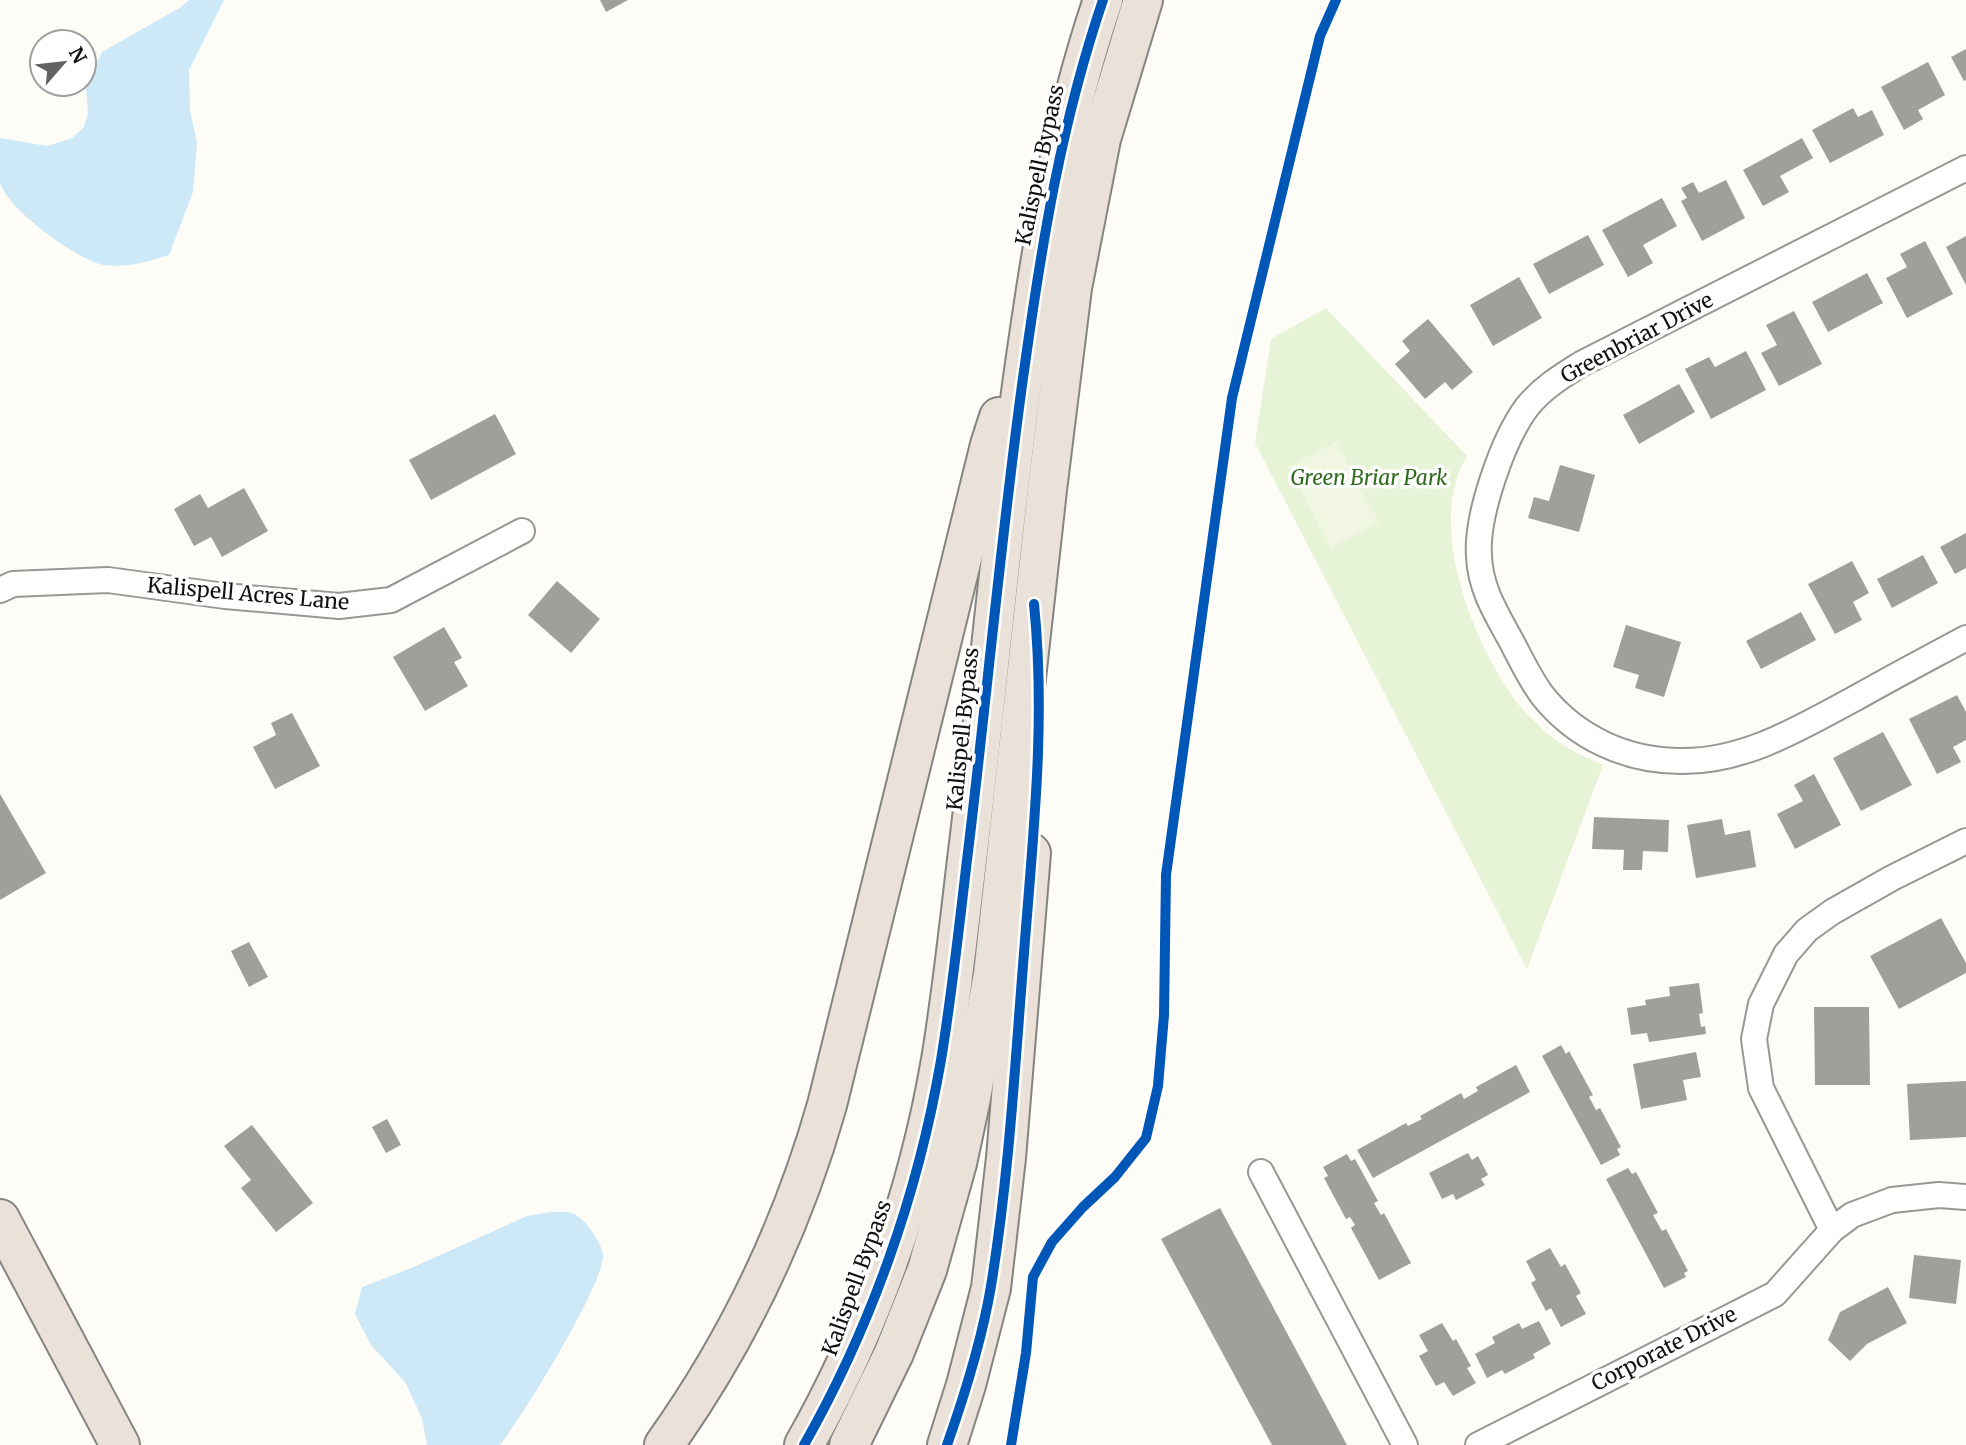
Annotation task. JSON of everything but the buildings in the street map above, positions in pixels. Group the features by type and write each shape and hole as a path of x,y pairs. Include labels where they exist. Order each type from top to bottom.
{"highway":[{"name":"Kalispell Bypass","path":"804,1445 848,1362 880,1282 920,1154 940,1063 978,774 1015,437 1032,315 1052,189 1066,123 1083,59 1104,0"},
{"path":"849,1445 894,1353 927,1270 947,1201 971,1098 993,974 1062,369 1084,215 1101,139 1143,0"},
{"path":"664,1445 743,1318 780,1243 813,1155 831,1092 990,445 1032,315"},
{"path":"947,1445 966,1385 990,1287 1006,1158 1039,750 1040,673 1034,604"},
{"path":"0,1219 120,1445"}],"street":[{"name":"Greenbriar Drive","path":"1966,168 1581,364 1543,390 1527,407 1516,425 1497,467 1479,533 1482,578 1489,600 1531,678 1544,696 1575,727 1594,739 1614,749 1647,758 1706,760 1753,748 1799,728 1966,638"},
{"name":"Kalispell Acres Lane","path":"0,590 13,584 108,580 225,596 339,606 391,600 522,531"},
{"path":"1832,1230 1762,1088 1754,1039 1761,1004 1786,954 1807,930 1832,912 1892,878 1966,841"},
{"path":"1261,1172 1405,1445"},
{"name":"Corporate Drive","path":"1478,1445 1775,1294 1832,1230 1852,1215 1892,1200 1939,1195 1966,1196"}],"green space":[{"name":"Green Briar Park","path":"1326,308 1467,456 1455,483 1451,513 1452,545 1459,578 1481,642 1511,694 1528,715 1562,744 1603,765 1527,969 1255,443 1271,339"},
{"path":"1336,442 1379,522 1331,548 1288,467"}],"water":[{"path":"189,0 224,0 189,70 190,111 197,142 193,192 169,255 129,265 104,265 78,254 44,232 5,193 0,182 0,138 47,146 72,138 84,127 88,113 87,98 98,98 98,60 102,52"},
{"path":"550,1212 577,1215 592,1231 602,1250 600,1271 577,1321 526,1408 500,1445 427,1445 422,1418 405,1382 371,1345 355,1314 362,1287 527,1216"}],"cycle path":[{"path":"804,1445 871,1307 905,1210 931,1110 952,985 1008,493 1038,276 1064,138 1103,0"},
{"path":"1011,1445 1026,1353 1033,1277 1052,1242 1115,1177 1146,1138 1158,1086 1164,1015 1166,875 1232,398 1320,36 1336,0"},
{"path":"947,1445 983,1326 997,1245 1007,1162 1037,778 1039,691 1034,604"}]}
